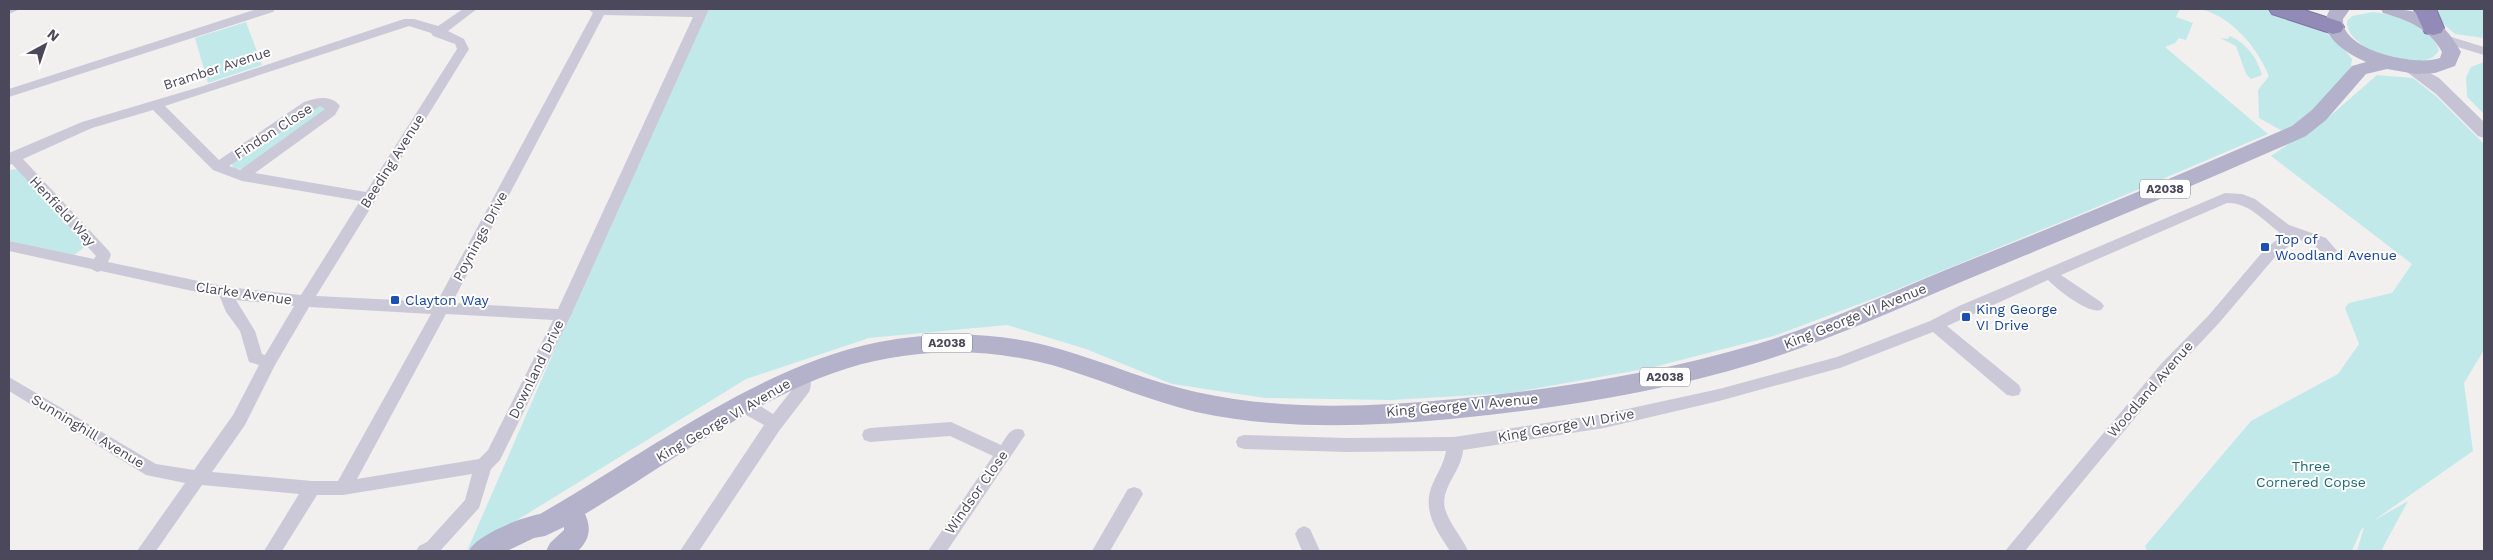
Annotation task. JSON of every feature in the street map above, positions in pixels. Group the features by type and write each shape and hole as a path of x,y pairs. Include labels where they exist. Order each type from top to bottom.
{"highway":[{"path":"2280,9 2337,18"}],"main road":[{"path":"2337,18 2341,38 2354,49 2386,63 2412,69 2430,68 2446,62 2450,55 2434,25 2390,9"},
{"path":"2354,49 2359,70 2386,63"},
{"name":"King George VI Avenue","path":"482,551 530,527 544,525 743,405 802,375 883,350 944,343 1022,349 1052,356 1134,385 1188,400 1221,407 1297,414 1364,414 1486,406 1633,385 1757,354 1840,324 2299,131 2319,115 2359,70"},
{"path":"559,551 574,538 578,531 578,523 570,510"},
{"name":"King George VI Avenue","path":"513,551 535,539 544,525"}],"street":[{"path":"9,10 14,9"},
{"path":"9,93 269,9"},
{"path":"437,32 471,9"},
{"path":"598,10 702,11"},
{"name":"Poynings Drive","path":"343,488 441,309 598,10"},
{"name":"Downland Drive","path":"483,465 494,455 563,315 702,11"},
{"name":"Bramber Avenue","path":"11,159 87,125 156,105 392,26 418,22 437,32"},
{"path":"2434,25 2484,52"},
{"name":"Beeding Avenue","path":"305,301 463,49 460,42 437,32"},
{"path":"2452,96 2446,62 2468,54 2484,52"},
{"path":"2412,69 2436,83 2452,96 2484,132"},
{"name":"Findon Close","path":"218,167 309,105 320,101 333,106 330,112 242,176"},
{"path":"156,105 218,167 242,176 369,198"},
{"name":"Henfield Way","path":"11,159 104,255 97,267"},
{"name":"King George VI Drive","path":"1244,442 1347,445 1454,444 1604,421 1720,395 1840,362 1935,325 1964,310 2224,198 2246,201 2266,213 2286,230"},
{"path":"2286,230 2312,238 2326,245 2332,253"},
{"name":"Woodland Avenue","path":"2014,551 2167,368 2214,319 2270,252 2285,241 2286,230"},
{"name":"Clarke Avenue","path":"9,246 97,267 227,293 305,301 269,362 239,420 200,478 146,551"},
{"path":"2049,273 2065,287 2096,306"},
{"path":"227,293 228,305 247,330 255,358 269,362"},
{"path":"305,301 563,315"},
{"path":"1935,325 2013,390"},
{"path":"689,551 773,426 803,387 802,375"},
{"name":"Sunninghill Avenue","path":"9,383 152,470 200,478"},
{"path":"743,405 770,421 773,426"},
{"path":"870,435 951,429 1003,453"},
{"name":"Windsor Close","path":"937,551 1017,435"},
{"path":"1454,444 1454,457 1440,488 1436,506 1458,551"},
{"path":"200,478 312,488 343,488 483,465 472,503 433,547 425,551"},
{"path":"273,551 312,488"},
{"path":"1101,551 1134,494"},
{"path":"1304,534 1311,551"}],"green space":[{"path":"2255,8 2288,14 2313,25 2334,40 2352,59 2351,67 2310,116 2284,132 2259,118 2258,90 2269,76 2257,54 2231,24 2209,12 2197,9"},
{"path":"703,9 2180,9 2176,17 2193,23 2186,40 2179,38 2175,43 2165,47 2268,134 1883,295 1774,336 1650,368 1510,393 1391,400 1265,398 1172,384 1086,349 1007,325 869,338 746,379 467,551"},
{"path":"2433,9 2484,9 2484,38 2455,34 2430,12"},
{"path":"2373,12 2402,18 2421,27 2435,41 2439,50 2432,58 2419,61 2404,61 2372,51 2359,42 2350,32 2347,21 2352,16"},
{"path":"246,22 262,65 208,83 195,38"},
{"path":"2230,36 2250,51 2262,75 2251,79 2246,74 2236,46 2220,38 2228,39"},
{"path":"2484,62 2484,114 2467,97 2466,77 2471,67"},
{"name":"Three Cornered Copse","path":"2377,75 2413,78 2437,97 2484,144 2484,350 2464,383 2473,451 2373,521 2408,501 2381,551 2357,551 2364,527 2352,551 2147,551 2145,546 2251,421 2338,374 2359,344 2345,308 2349,303 2392,293 2412,264 2271,156 2330,116"},
{"path":"319,104 328,107 246,168 233,170 232,163"},
{"path":"17,169 87,245 73,256 9,241 9,170"}],"place":[{"name":"Top of Woodland Avenue","path":"2265,247"},
{"name":"Clayton Way","path":"395,300"},
{"name":"King George VI Drive","path":"1966,317"}]}
